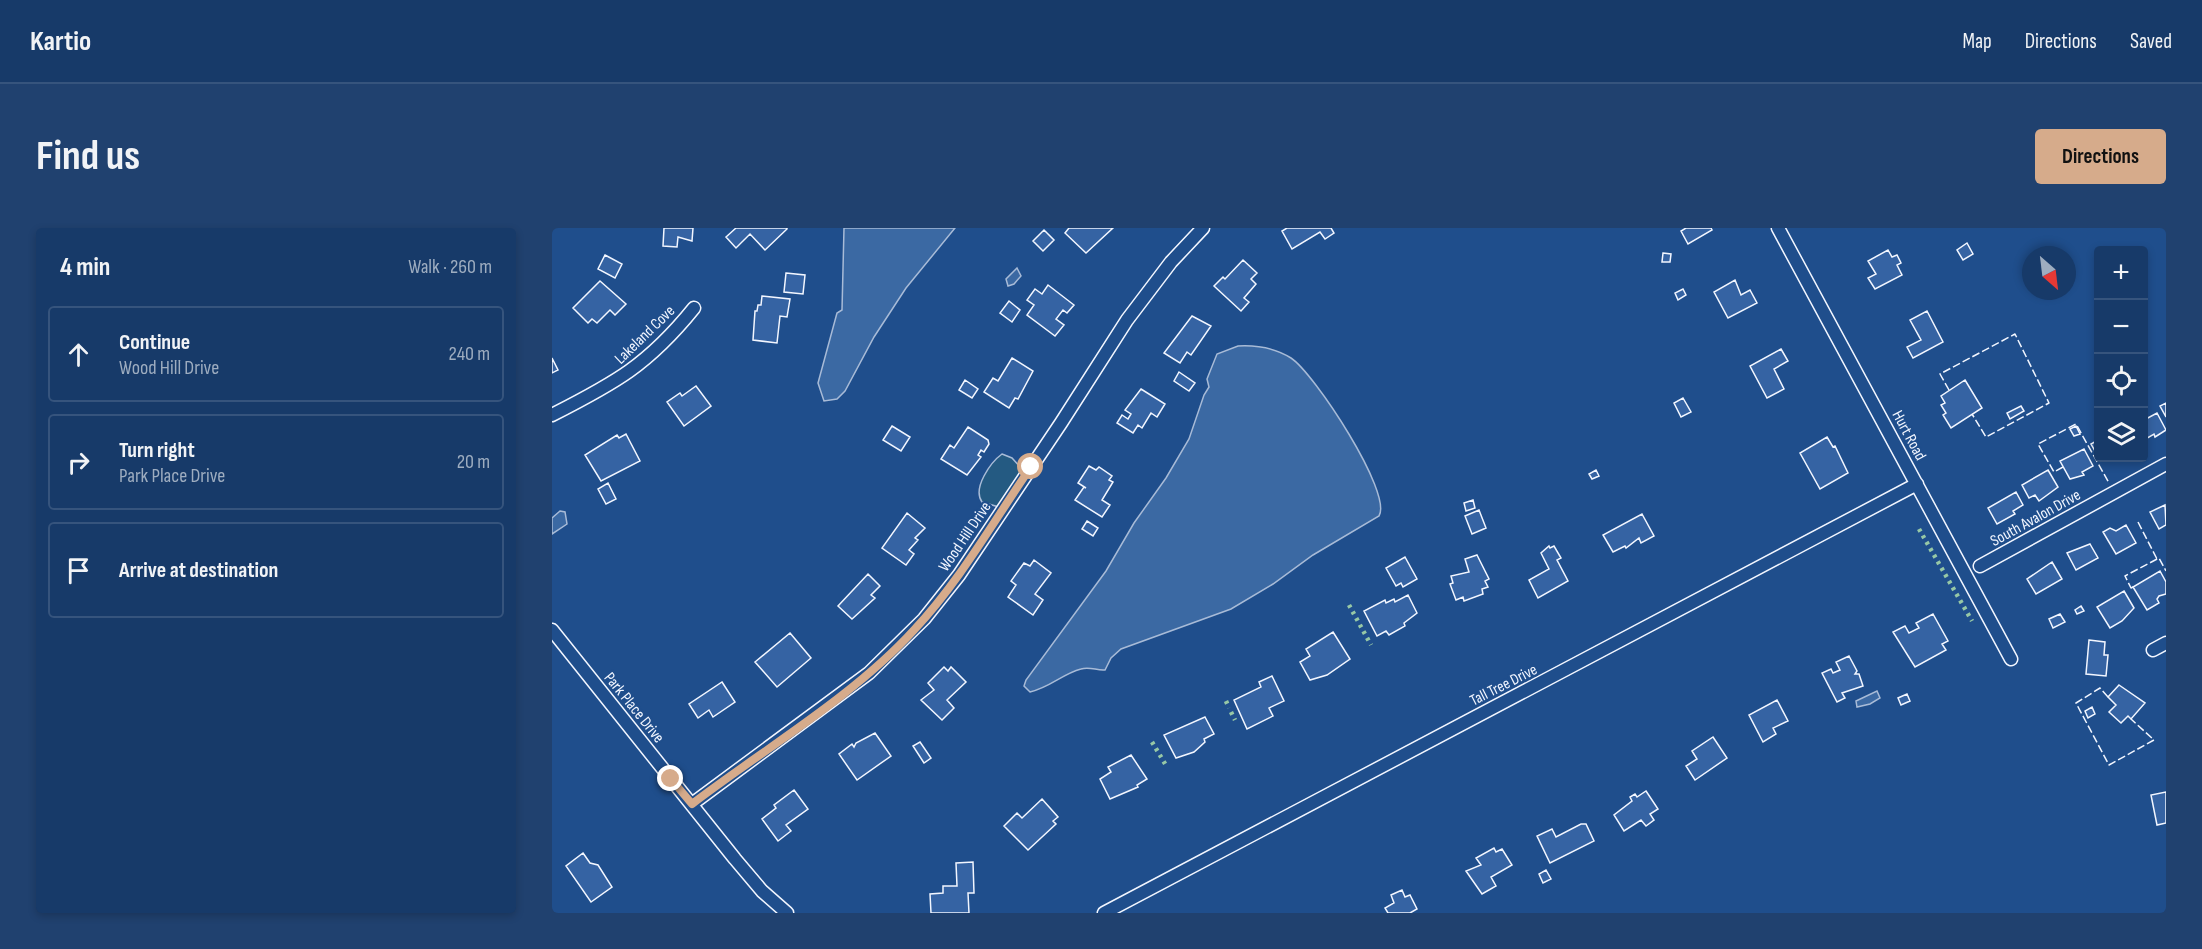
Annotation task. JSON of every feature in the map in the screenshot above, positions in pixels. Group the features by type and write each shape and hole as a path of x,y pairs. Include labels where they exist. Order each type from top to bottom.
{"street":[{"name":"Wood Hill Drive","path":"692,804 869,673 919,626 959,575 1127,320 1171,262 1203,228"},
{"name":"Hurt Road","path":"1778,228 2011,659"},
{"name":"Lakeland Cove","path":"552,415 629,374 667,339 694,308"},
{"name":"South Avalon Drive","path":"1980,566 2166,464"},
{"name":"Tall Tree Drive","path":"1104,913 1917,484"},
{"name":"Park Place Drive","path":"552,630 762,891 787,913"},
{"path":"2153,650 2166,643"}],"shaded area":[{"path":"844,228 955,228 906,288 874,337 845,391 837,399 824,401 818,383 837,313 842,310"},
{"path":"1017,268 1021,276 1014,284 1008,286 1006,279"},
{"path":"1238,346 1259,347 1279,352 1291,358 1302,368 1333,409 1363,460 1380,503 1379,516 1313,555 1273,584 1231,609 1121,649 1111,658 1105,670 1081,669 1030,692 1024,686 1026,680 1106,571 1134,523 1166,478 1189,439 1209,387 1207,379 1217,354"},
{"path":"1002,454 1012,458 1023,470 999,507 982,502 979,490 988,469"},
{"path":"560,511 565,512 567,524 552,534 552,518"},
{"path":"1877,691 1880,698 1870,704 1857,707 1856,701"}],"building":[{"path":"664,228 693,228 692,241 678,237 677,247 663,246"},
{"path":"736,228 787,229 765,250 750,234 736,248 726,237"},
{"path":"1069,228 1113,228 1086,253 1065,233"},
{"path":"1287,228 1331,228 1334,233 1325,239 1320,232 1292,249 1282,231"},
{"path":"1686,228 1711,228 1712,230 1688,244 1681,231"},
{"path":"1044,230 1054,240 1043,251 1033,241"},
{"path":"1967,243 1973,254 1963,260 1957,250"},
{"path":"1888,250 1892,257 1897,255 1901,263 1897,265 1902,275 1875,289 1868,278 1876,274 1868,261"},
{"path":"1663,253 1671,254 1670,262 1662,262"},
{"path":"605,255 622,264 615,278 598,269"},
{"path":"1243,260 1257,273 1251,279 1256,284 1244,298 1249,302 1241,311 1214,286 1223,277 1225,279"},
{"path":"786,273 805,275 803,294 784,292"},
{"path":"1735,280 1741,295 1750,290 1757,303 1728,318 1714,292"},
{"path":"600,281 626,304 615,315 610,310 597,323 592,319 588,323 573,308"},
{"path":"1048,285 1074,305 1067,313 1063,310 1056,319 1064,325 1055,336 1027,315 1034,305 1027,300 1035,289 1042,294"},
{"path":"1683,289 1686,295 1678,300 1675,293"},
{"path":"762,296 790,299 787,317 780,316 777,343 753,340 755,311 758,305 761,305"},
{"path":"1009,301 1020,310 1012,322 1000,313"},
{"path":"1927,311 1943,342 1913,358 1907,347 1921,340 1910,320"},
{"path":"1192,316 1211,326 1191,355 1187,352 1180,363 1164,353"},
{"path":"1781,349 1788,361 1774,369 1784,389 1767,398 1750,366"},
{"path":"552,358 558,370 552,373"},
{"path":"1012,358 1033,371 1018,399 1015,398 1009,408 984,392 993,378 998,381"},
{"path":"1179,372 1195,383 1189,391 1174,381"},
{"path":"965,380 978,389 972,398 959,390"},
{"path":"1965,380 1982,408 1951,428 1943,415 1946,413 1941,405 1945,403 1941,396"},
{"path":"696,386 711,406 684,426 667,402 680,393 682,396"},
{"path":"1141,389 1165,404 1157,417 1151,413 1142,428 1138,425 1133,433 1117,423 1122,415 1128,419 1131,414 1125,410"},
{"path":"1683,398 1691,412 1681,417 1674,403"},
{"path":"2166,403 2166,417 2160,406"},
{"path":"2021,406 2024,411 2010,419 2007,413"},
{"path":"2157,413 2166,430 2155,437 2154,434 2148,438 2148,418"},
{"path":"892,426 910,437 901,451 883,440"},
{"path":"2076,426 2080,434 2074,436 2070,429"},
{"path":"968,427 988,440 989,444 984,452 981,450 978,455 981,457 967,475 941,459 950,445 954,448"},
{"path":"626,434 640,461 601,481 585,455 617,435 619,438"},
{"path":"1827,437 1833,447 1835,446 1848,473 1820,489 1800,453"},
{"path":"2084,449 2093,466 2082,472 2084,475 2070,479 2060,461"},
{"path":"1089,466 1096,470 1099,467 1112,476 1109,480 1113,482 1102,500 1110,505 1102,517 1075,500 1084,487 1086,488 1078,483"},
{"path":"1596,470 1599,476 1592,479 1589,474"},
{"path":"2048,470 2058,487 2039,501 2035,495 2029,498 2022,485"},
{"path":"608,483 616,499 606,504 598,489"},
{"path":"2016,492 2023,505 2013,511 2015,514 1997,524 1988,508"},
{"path":"1473,500 1475,508 1466,511 1464,503"},
{"path":"2165,505 2166,525 2159,529 2150,512"},
{"path":"1479,510 1486,528 1472,534 1465,516"},
{"path":"907,513 925,528 915,538 918,540 909,550 914,554 906,565 882,548"},
{"path":"1642,514 1654,536 1641,543 1639,538 1626,548 1625,546 1613,552 1603,535"},
{"path":"1087,521 1098,528 1093,536 1082,529"},
{"path":"2126,525 2136,543 2116,554 2103,532 2110,528 2116,531"},
{"path":"2090,544 2098,558 2076,570 2067,553"},
{"path":"1549,546 1550,548 1554,546 1561,558 1557,560 1568,581 1538,598 1529,580 1549,569 1541,553"},
{"path":"1477,555 1489,579 1485,581 1488,587 1482,589 1483,594 1464,601 1463,597 1456,600 1450,584 1453,583 1451,576 1469,572 1465,559"},
{"path":"1405,557 1417,579 1403,587 1401,583 1396,586 1386,568"},
{"path":"1034,560 1051,573 1035,594 1043,600 1033,615 1008,597 1016,585 1011,581 1024,563 1030,566"},
{"path":"2052,562 2062,579 2036,594 2027,579"},
{"path":"2160,571 2166,582 2166,594 2159,596 2157,599 2159,603 2147,610 2133,587"},
{"path":"868,574 880,586 871,595 875,598 852,619 838,606"},
{"path":"2124,591 2134,608 2122,621 2110,628 2097,607"},
{"path":"1408,595 1417,613 1404,623 1405,626 1389,635 1386,631 1377,636 1364,611 1385,600 1386,603 1394,599 1395,602"},
{"path":"2081,606 2084,611 2077,614 2075,610"},
{"path":"1933,614 1948,641 1942,644 1946,650 1915,667 1893,632 1905,626 1909,633 1919,628 1916,623"},
{"path":"2060,614 2065,622 2053,628 2049,619"},
{"path":"1333,632 1350,659 1327,675 1310,680 1300,662 1310,656 1306,649"},
{"path":"790,633 811,658 777,687 755,662"},
{"path":"2089,640 2105,642 2104,655 2108,655 2106,676 2086,674"},
{"path":"1849,656 1857,671 1855,674 1859,674 1863,686 1842,693 1845,698 1837,702 1822,673 1831,669 1833,673 1840,670 1836,662"},
{"path":"944,667 948,671 951,667 966,682 947,700 954,708 942,720 921,700 934,690 928,683"},
{"path":"1272,676 1284,701 1269,708 1273,716 1247,729 1234,700 1261,687 1259,682"},
{"path":"722,682 735,702 713,717 709,710 698,718 689,704"},
{"path":"2119,685 2145,703 2131,719 2128,716 2121,723 2109,712 2116,705 2108,697"},
{"path":"1907,694 1910,701 1901,705 1898,698"},
{"path":"1777,700 1788,721 1773,728 1776,734 1763,742 1749,715"},
{"path":"2092,707 2095,714 2088,718 2085,711"},
{"path":"1205,717 1214,734 1204,739 1205,742 1194,752 1176,758 1164,735"},
{"path":"875,733 891,756 857,780 839,754 852,744 854,747 856,743"},
{"path":"1713,737 1727,758 1695,780 1686,766 1697,759 1692,751"},
{"path":"920,742 931,758 924,763 913,746"},
{"path":"1131,755 1147,779 1137,785 1138,787 1110,799 1100,779 1111,772 1108,767"},
{"path":"794,790 808,809 786,825 791,831 778,841 762,819 776,808 774,805"},
{"path":"1646,791 1658,809 1650,814 1654,820 1646,826 1641,820 1624,831 1614,815 1632,801 1630,797 1635,794 1637,797"},
{"path":"2166,792 2166,823 2157,825 2151,795"},
{"path":"1042,799 1058,817 1053,821 1056,824 1028,850 1004,826 1017,813 1022,818"},
{"path":"1581,824 1586,824 1594,841 1550,863 1537,836 1552,829 1556,837"},
{"path":"1494,848 1496,852 1502,849 1512,865 1491,877 1496,886 1482,894 1466,871 1481,865 1476,858"},
{"path":"583,853 590,863 598,865 612,887 591,902 566,866"},
{"path":"973,862 974,893 968,893 969,913 931,913 930,894 943,893 943,886 957,886 956,863"},
{"path":"1546,870 1551,879 1543,883 1539,874"},
{"path":"1402,890 1405,897 1410,895 1417,909 1410,913 1388,913 1385,908 1394,903 1391,895"}],"hedge":[{"path":"1919,529 1972,621"},
{"path":"1349,605 1371,645"},
{"path":"1226,701 1229,708"},
{"path":"1231,712 1235,720"},
{"path":"1152,742 1167,767"}],"fence":[{"path":"1949,390 1940,374 2015,334 2049,403 1986,437 1972,414"},
{"path":"2063,467 2054,472 2038,444 2076,424 2109,483"},
{"path":"2138,522 2157,559"},
{"path":"2133,587 2131,588 2125,576 2159,558 2166,571"},
{"path":"2108,697 2100,688 2076,703 2109,765 2154,740 2131,719"}],"route":[{"path":"671,779 692,804 847,690 878,664 913,632 943,596 1031,467"}]}
